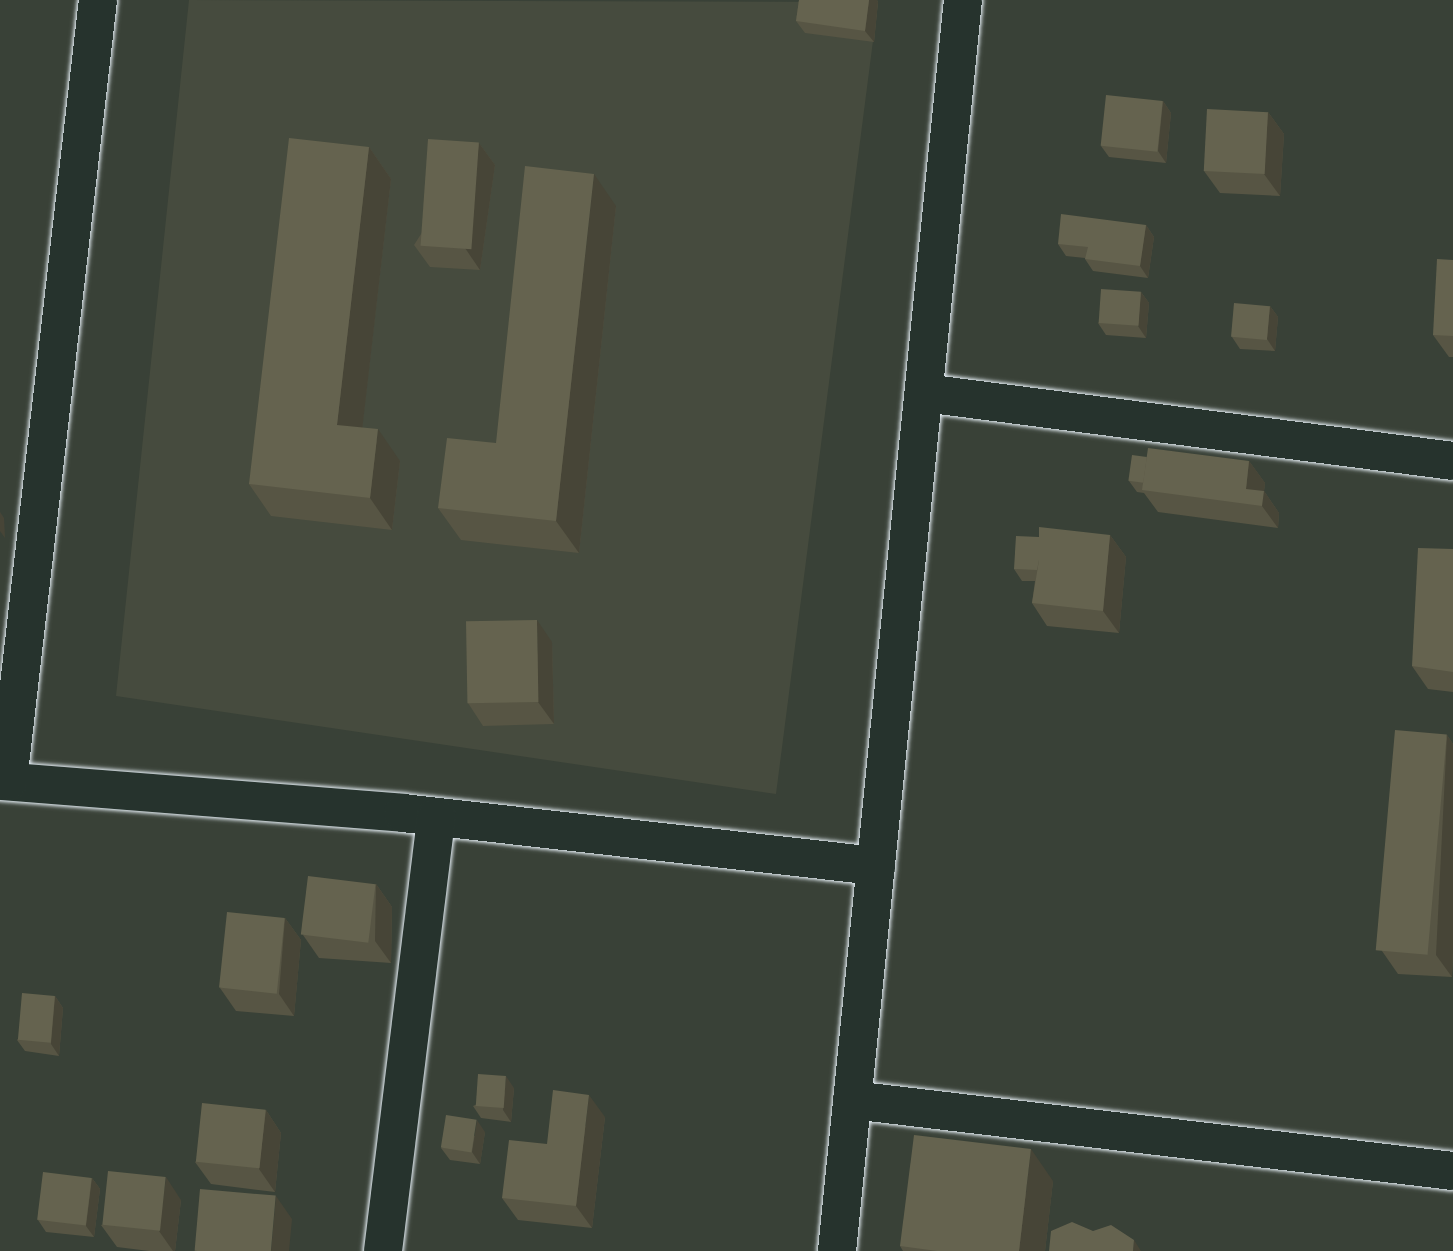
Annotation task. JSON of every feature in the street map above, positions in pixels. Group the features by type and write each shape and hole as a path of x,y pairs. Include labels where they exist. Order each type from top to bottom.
{"street":[{"path":"98,0 4,781 436,817 876,866"},
{"path":"837,1251 963,0"},
{"path":"924,393 1453,461"},
{"path":"383,1251 436,817"},
{"path":"852,1101 1453,1171"}],"shaded area":[{"path":"189,0 878,2 776,794 116,696"}],"building":[{"path":"799,0 869,0 865,31 796,21"},
{"path":"1106,95 1163,101 1157,152 1101,146"},
{"path":"1207,109 1268,112 1265,174 1204,171"},
{"path":"289,138 369,147 337,425 378,429 370,498 249,484"},
{"path":"428,139 479,143 471,249 421,246"},
{"path":"525,166 594,174 556,521 438,508 447,438 496,443"},
{"path":"1061,214 1146,225 1140,266 1085,259 1088,247 1058,244"},
{"path":"1437,259 1453,260 1453,336 1433,335"},
{"path":"1101,289 1141,292 1139,326 1099,323"},
{"path":"1234,303 1270,306 1267,340 1231,337"},
{"path":"1148,448 1249,461 1246,489 1264,491 1262,506 1142,490"},
{"path":"1132,455 1147,457 1143,483 1128,481"},
{"path":"1039,527 1110,535 1103,611 1032,603 1039,560"},
{"path":"1016,536 1039,537 1037,570 1014,569"},
{"path":"1418,548 1453,549 1453,672 1412,666"},
{"path":"537,620 538,702 467,703 466,621"},
{"path":"1395,730 1447,735 1428,955 1376,950"},
{"path":"308,876 375,884 368,943 301,935"},
{"path":"227,912 285,918 277,994 219,988"},
{"path":"22,993 55,996 51,1043 18,1040"},
{"path":"478,1074 506,1076 504,1108 476,1106"},
{"path":"553,1090 589,1095 576,1206 502,1198 509,1140 547,1144"},
{"path":"202,1103 266,1110 259,1168 196,1162"},
{"path":"446,1115 477,1120 471,1152 441,1148"},
{"path":"914,1135 1031,1149 1019,1251 937,1251 900,1246"},
{"path":"108,1171 166,1177 160,1231 102,1225"},
{"path":"43,1172 92,1178 86,1226 37,1220"},
{"path":"200,1189 276,1196 271,1251 195,1251"},
{"path":"1072,1222 1093,1231 1111,1225 1134,1240 1133,1251 1049,1251 1051,1231"}]}
